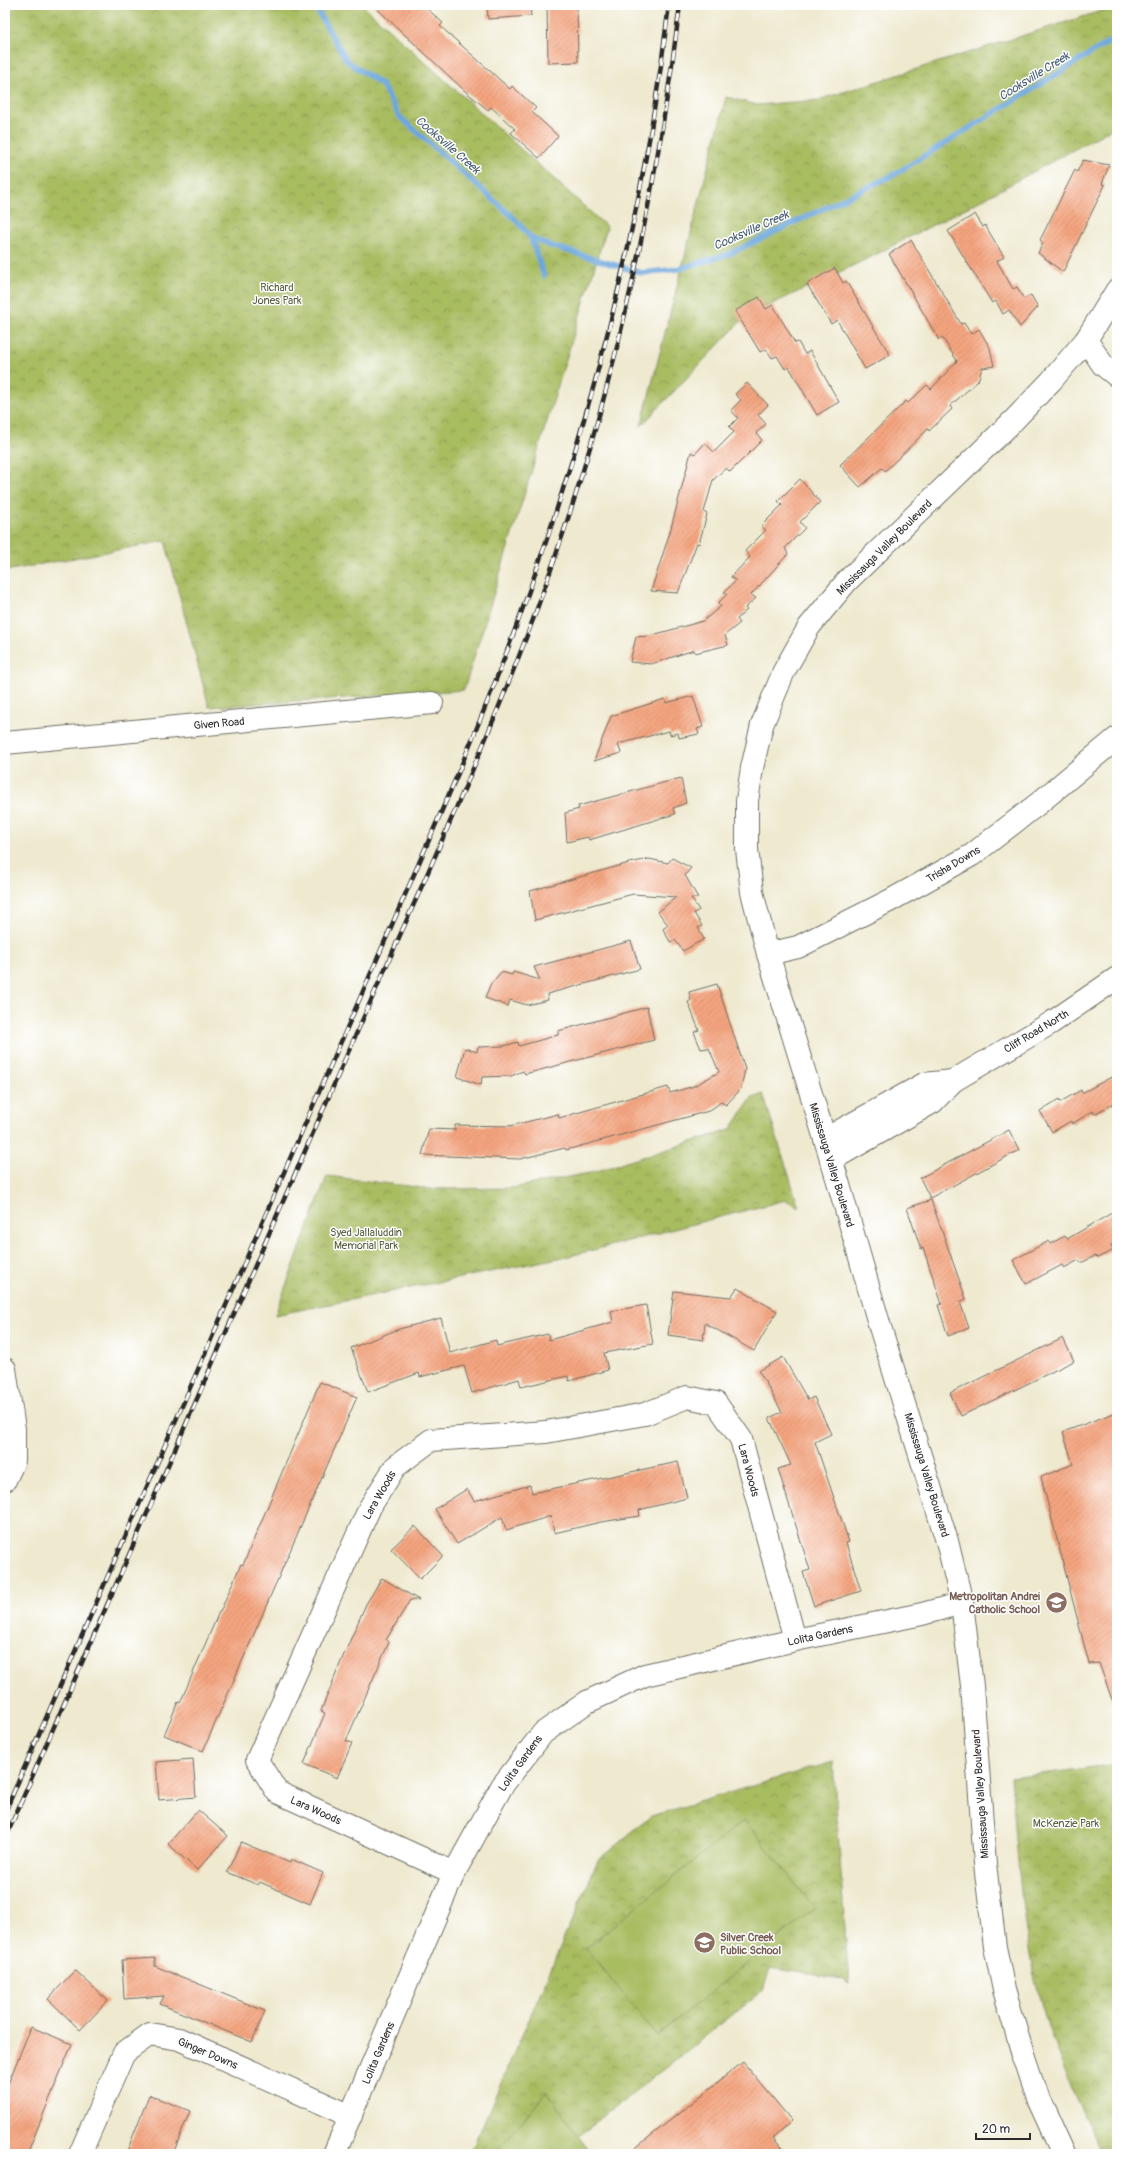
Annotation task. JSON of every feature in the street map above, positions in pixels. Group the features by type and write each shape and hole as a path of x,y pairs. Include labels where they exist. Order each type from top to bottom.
{"street":[{"name":"Mississauga Valley Boulevard","path":"1063,2154 1038,2099 1004,1990 995,1947 985,1864 972,1686 962,1603 947,1541 880,1328 825,1139 768,954 752,892 747,849 747,801 752,768 762,725 784,670 809,627 847,581 1012,422 1051,381 1086,340 1117,290"},
{"path":"1086,340 1103,365 1117,376"},
{"name":"Given Road","path":"5,743 432,704"},
{"name":"Trisha Downs","path":"768,954 798,947 891,900 972,855 1039,803 1117,738"},
{"name":"Cliff Road North","path":"831,1160 933,1102 953,1081 1051,1023 1117,978"},
{"name":"Cliff Road North","path":"825,1139 924,1084 953,1081"},
{"path":"5,1369 14,1429 14,1461 5,1480"},
{"name":"Lara Woods","path":"454,1873 277,1792 258,1760 370,1507 395,1467 431,1440 546,1432 644,1414 686,1397 716,1403 741,1439 795,1640"},
{"name":"Lolita Gardens","path":"334,2154 454,1873 502,1786 543,1733 587,1702 645,1675 795,1640 922,1614 962,1603"},
{"name":"Ginger Downs","path":"80,2154 124,2053 150,2034 179,2039 351,2116"}],"green space":[{"name":"Richard Jones Park","path":"5,5 362,5 607,227 464,690 209,707 165,541 5,571"},
{"path":"1117,6 1117,126 991,195 871,257 745,317 641,426 726,97 757,105 818,100"},
{"name":"Syed Jallaluddin Memorial Park","path":"763,1094 799,1207 786,1200 574,1255 275,1315 327,1176 431,1189 513,1188 594,1172 730,1130 752,1098"},
{"name":"Silver Creek Public School","path":"833,1762 849,1984 842,1979 770,1968 763,1991 569,2143 577,2154 470,2154 598,1860 651,1816"},
{"name":"McKenzie Park","path":"1117,1764 1117,2154 1102,2154 1063,2067 1036,1985 1025,1927 1018,1867 1011,1778"},
{"path":"744,1820 815,1908 657,2036 586,1948"},
{"path":"547,2092 591,2154 494,2154"}],"building":[{"path":"373,5 423,5 443,23 440,26 510,89 512,86 536,108 532,112 558,136 539,158 511,133 515,129 491,107 488,110 465,91"},
{"path":"487,5 530,5 531,16 488,19"},
{"path":"547,5 577,5 578,62 548,63"},
{"path":"1083,160 1109,165 1102,184 1105,185 1063,272 1038,253 1043,243 1040,240 1075,170 1077,172"},
{"path":"975,214 983,227 985,225 1004,257 997,261 1013,289 1017,287 1024,299 1031,295 1038,307 1020,327 1009,310 1003,314 996,301 992,303 948,231"},
{"path":"911,240 961,324 964,323 971,334 979,329 990,348 994,366 982,368 978,381 950,406 952,409 929,431 928,429 885,471 882,468 860,487 840,465 906,401 908,403 927,385 931,389 957,361 942,337 939,340 889,254"},
{"path":"835,268 843,283 846,281 890,355 865,369 837,320 831,324 807,284"},
{"path":"759,297 766,309 773,305 795,343 798,342 805,354 810,351 839,402 817,415 789,367 785,369 777,356 772,358 766,349 760,352 735,311"},
{"path":"747,383 768,405 758,415 766,424 756,433 762,440 730,472 726,468 713,480 704,512 707,514 699,544 697,543 678,593 651,591 670,532 691,452 695,454 705,443 714,452 734,432 729,427 738,418 731,410 741,400 735,394"},
{"path":"800,479 820,502 800,522 805,528 785,548 788,554 751,595 756,598 745,608 747,610 737,619 740,623 725,635 728,645 695,653 694,650 651,664 630,662 636,637 649,636 703,621 721,606 718,603 727,594 724,592 736,581 731,577 750,557 745,551 766,530 761,526 782,505 778,501"},
{"path":"693,696 703,727 697,729 699,734 679,738 678,733 670,735 669,731 618,744 621,753 594,761 611,716 665,699 666,703"},
{"path":"681,778 686,803 673,808 675,814 589,840 588,837 567,842 565,813 579,809 578,806"},
{"path":"672,858 691,868 685,875 698,898 691,898 699,910 694,913 702,926 698,928 704,939 683,951 675,940 670,942 663,929 668,925 658,912 676,897 633,894 535,920 530,891 629,863 649,859 668,863"},
{"path":"631,941 640,969 547,994 548,1000 527,1005 510,1000 508,1006 485,998 490,985 501,972 512,975 513,972 540,980 534,967"},
{"path":"717,984 745,1069 741,1089 726,1105 721,1102 709,1111 566,1150 565,1148 520,1159 422,1155 429,1129 455,1130 455,1125 510,1126 558,1114 559,1118 668,1087 670,1093 694,1086 719,1072 709,1048 701,1049 694,1032 699,1030 688,1002 691,1000 689,992"},
{"path":"647,1007 654,1040 525,1074 523,1071 511,1076 482,1077 481,1085 457,1077 465,1048 477,1052 478,1047 504,1046 518,1042 519,1046 558,1035 558,1031"},
{"path":"1117,1074 1117,1102 1094,1114 1093,1111 1072,1124 1071,1121 1052,1132 1040,1111 1059,1099 1060,1102 1081,1090 1082,1093"},
{"path":"1009,1130 1019,1150 930,1198 920,1178"},
{"path":"931,1200 966,1299 960,1302 969,1328 948,1336 938,1305 942,1304 923,1248 921,1249 907,1208"},
{"path":"1117,1210 1117,1242 1111,1245 1114,1250 1097,1258 1095,1256 1081,1263 1079,1260 1064,1268 1062,1265 1026,1284 1013,1260 1049,1241 1050,1244 1065,1236 1067,1239"},
{"path":"737,1288 777,1311 754,1351 705,1323 703,1340 668,1335 674,1291 731,1297"},
{"path":"646,1305 653,1344 604,1353 608,1370 569,1381 568,1376 521,1387 519,1379 472,1393 464,1366 420,1377 419,1373 368,1392 351,1348 399,1329 441,1318 450,1353 496,1340 497,1346 548,1334 549,1340 613,1322 611,1311"},
{"path":"1063,1338 1074,1361 961,1416 950,1393"},
{"path":"783,1357 808,1400 814,1397 831,1434 815,1442 849,1542 846,1543 861,1591 814,1606 803,1572 810,1570 778,1469 791,1465 769,1418 782,1412 759,1371"},
{"path":"320,1382 357,1397 203,1751 164,1735 178,1702 180,1703 241,1564 243,1565"},
{"path":"1117,1412 1117,1707 1115,1708 1099,1663 1089,1664 1041,1477 1073,1464 1063,1432"},
{"path":"678,1462 687,1498 639,1510 640,1516 601,1522 554,1533 551,1516 506,1530 502,1517 457,1544 435,1509 467,1489 474,1501 530,1485 532,1493"},
{"path":"415,1526 443,1556 420,1579 391,1549"},
{"path":"382,1578 419,1600 410,1600 386,1640 389,1642 346,1741 352,1743 337,1778 304,1764 325,1713 321,1711 342,1659 366,1604"},
{"path":"193,1759 196,1797 159,1800 156,1762"},
{"path":"198,1810 228,1836 197,1870 168,1844"},
{"path":"241,1842 290,1863 291,1859 323,1873 310,1904 260,1882 258,1885 227,1872"},
{"path":"155,1958 155,1966 265,2011 252,2042 160,2004 164,1996 124,1999 122,1960"},
{"path":"75,1970 108,2001 80,2030 48,1999"},
{"path":"31,2027 72,2044 27,2154 5,2154 5,2091"},
{"path":"743,2062 792,2121 773,2138 787,2154 628,2154"},
{"path":"149,2095 190,2111 173,2154 126,2154"}],"waterway":[{"name":"Cooksville Creek","path":"314,5 347,61 382,85 399,116 516,220 531,238 548,245 642,273 678,269 729,254 895,174 1117,37"},
{"path":"531,238 544,276"}],"railway":[{"path":"5,1812 456,778 530,590 562,495 590,399 615,302 637,204 655,105 669,5"},
{"path":"5,1839 438,850 488,734 534,617 584,468 625,316 642,239 656,161 680,5"}],"place":[{"name":"Metropolitan Andrei Catholic School","path":"1056,1602"},
{"name":"Silver Creek Public School","path":"704,1943"}]}
